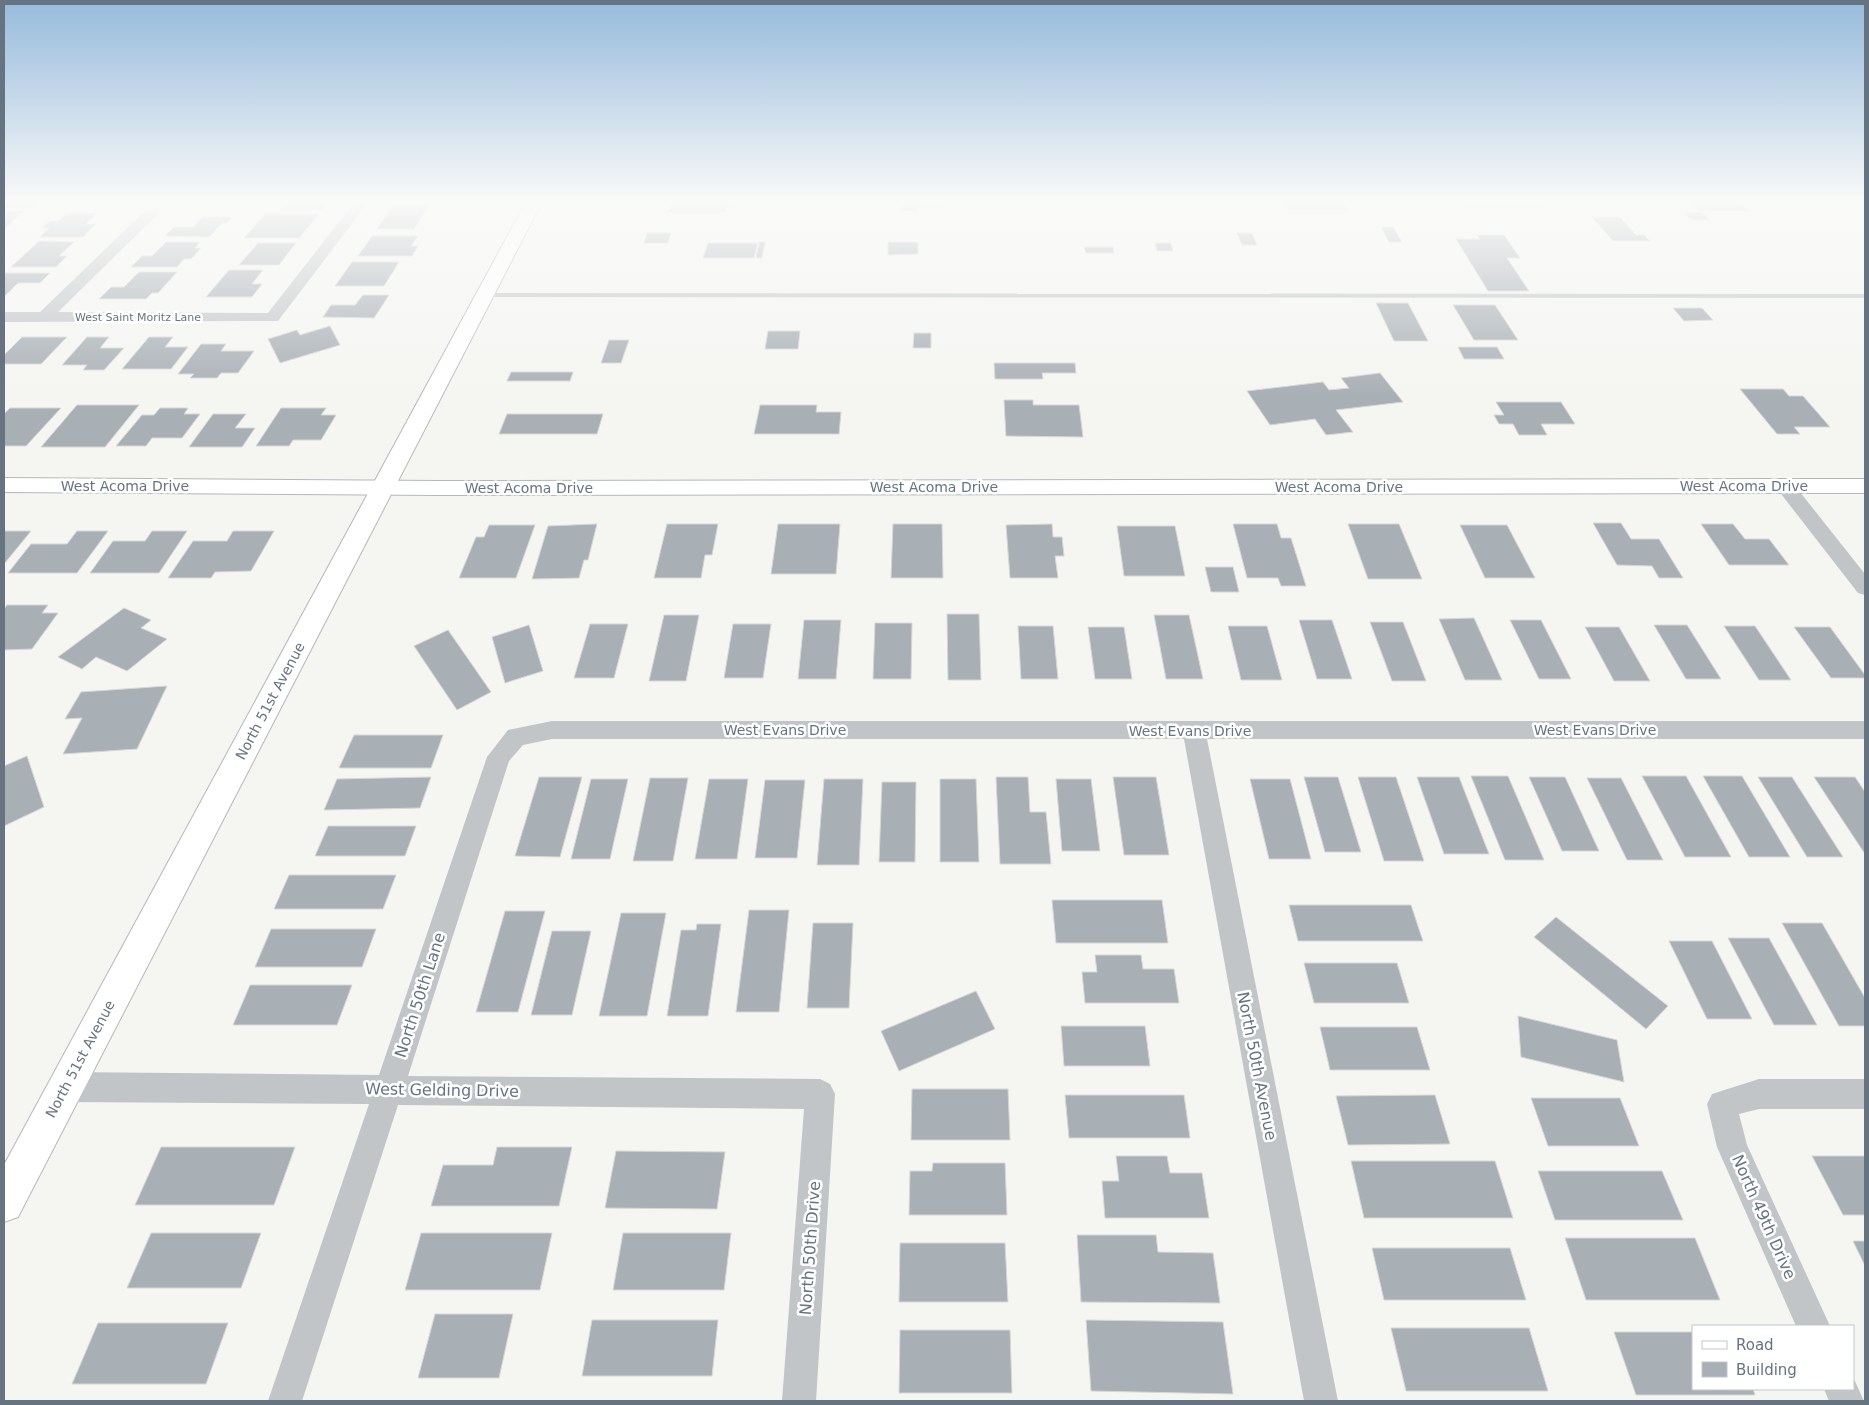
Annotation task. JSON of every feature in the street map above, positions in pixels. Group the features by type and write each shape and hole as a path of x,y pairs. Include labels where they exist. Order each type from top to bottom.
{"street":[{"path":"44,317 97,266"},
{"name":"West Saint Moritz Lane","path":"4,317 272,318 312,266"},
{"name":"North 51st Avenue","path":"4,1203 500,266"},
{"name":"West Acoma Drive","path":"4,485 384,487 1865,486"},
{"path":"1785,486 1865,588"},
{"name":"West Evans Drive","path":"516,737 552,730 1865,730"},
{"name":"North 50th Avenue","path":"1194,731 1321,1401"},
{"name":"North 50th Lane","path":"285,1401 499,757 516,737"},
{"name":"West Gelding Drive","path":"65,1087 820,1094"},
{"name":"North 50th Drive","path":"799,1401 820,1094"},
{"name":"North 49th Drive","path":"1813,1325 1732,1147 1722,1104 1759,1094 1865,1094"}],"lane":[{"path":"485,295 1865,296"}],"building":[{"path":"13,266 57,266 56,267 11,267"},
{"path":"132,266 178,266 177,267 131,267"},
{"path":"349,266 397,266 384,286 335,286"},
{"path":"1472,266 1512,266 1529,291 1488,291"},
{"path":"229,270 263,270 252,284 262,284 252,297 206,297"},
{"path":"139,272 177,272 158,293 152,293 146,299 99,299 111,287 124,287"},
{"path":"4,273 50,273 40,283 18,283 4,295"},
{"path":"363,295 389,295 374,318 323,317 331,305 355,305"},
{"path":"1376,303 1408,303 1428,341 1394,341"},
{"path":"1453,305 1495,305 1518,340 1474,340"},
{"path":"1673,308 1702,308 1713,320 1684,321"},
{"path":"330,326 340,345 280,363 268,339 297,330 300,335"},
{"path":"768,331 800,331 798,349 765,349"},
{"path":"914,333 931,333 931,348 913,348"},
{"path":"22,337 67,337 41,364 4,364 4,355"},
{"path":"87,337 109,337 100,348 124,348 104,370 83,370 87,365 62,365"},
{"path":"149,337 173,337 165,347 188,347 171,369 122,369"},
{"path":"609,340 629,340 621,363 601,363"},
{"path":"201,344 226,344 221,351 254,351 238,373 221,373 217,378 190,378 194,374 178,374"},
{"path":"1458,347 1497,347 1504,359 1464,359"},
{"path":"994,363 1075,363 1076,373 1042,373 1043,379 995,379"},
{"path":"511,372 573,372 570,381 507,381"},
{"path":"1380,373 1403,402 1336,410 1353,432 1326,435 1315,419 1270,425 1247,391 1323,382 1329,390 1349,388 1341,378"},
{"path":"1740,389 1783,389 1789,396 1803,396 1830,427 1794,427 1800,434 1777,434"},
{"path":"1004,400 1033,400 1033,405 1079,405 1083,437 1006,436"},
{"path":"1496,402 1561,402 1575,424 1541,424 1547,435 1519,435 1513,424 1499,424 1494,415 1504,415"},
{"path":"77,405 139,405 105,447 41,447"},
{"path":"760,405 817,405 816,412 841,412 839,434 754,434"},
{"path":"10,408 61,408 26,446 4,446 4,414"},
{"path":"160,408 188,408 184,414 200,414 182,438 152,438 146,446 116,446 142,415 154,415"},
{"path":"281,408 326,408 321,415 336,415 321,440 293,440 289,446 256,446"},
{"path":"213,414 246,414 235,428 255,428 242,447 189,447"},
{"path":"507,414 603,414 597,434 499,434"},
{"path":"1593,523 1621,523 1631,539 1659,539 1683,578 1659,578 1652,566 1617,565"},
{"path":"597,524 588,560 584,560 579,578 532,579 548,526"},
{"path":"667,524 718,524 712,555 705,555 701,578 654,578"},
{"path":"778,524 840,524 836,574 771,574"},
{"path":"893,524 942,524 943,578 891,578"},
{"path":"1052,524 1053,537 1062,537 1064,556 1055,556 1058,578 1010,578 1006,525"},
{"path":"1233,524 1277,524 1281,538 1291,538 1306,586 1281,586 1278,578 1247,578"},
{"path":"1348,524 1399,524 1422,579 1368,579"},
{"path":"1701,524 1733,524 1745,539 1769,539 1789,565 1729,565"},
{"path":"489,525 535,525 516,578 459,578 476,537 484,537"},
{"path":"1460,525 1507,525 1535,578 1485,578"},
{"path":"1117,526 1175,526 1185,576 1124,576"},
{"path":"4,531 31,531 4,564"},
{"path":"77,531 108,531 77,573 8,573 31,544 67,544"},
{"path":"152,531 187,531 159,573 90,573 113,541 145,541"},
{"path":"233,531 274,531 251,571 215,572 211,578 168,578 193,541 227,541"},
{"path":"1205,567 1233,567 1239,592 1211,592"},
{"path":"7,605 48,605 42,613 58,613 32,649 4,650 4,609"},
{"path":"124,608 151,620 141,628 167,639 127,671 96,657 82,669 58,657"},
{"path":"947,614 979,614 981,680 948,680"},
{"path":"664,615 699,615 686,681 649,681"},
{"path":"1154,615 1189,615 1203,679 1166,679"},
{"path":"1474,618 1502,680 1465,680 1439,619"},
{"path":"804,620 841,620 836,679 798,679"},
{"path":"1299,620 1332,620 1352,679 1317,679"},
{"path":"1510,620 1541,620 1571,679 1539,679"},
{"path":"1370,622 1403,622 1426,681 1392,681"},
{"path":"875,623 912,623 911,679 873,679"},
{"path":"590,624 628,624 614,678 574,678"},
{"path":"733,624 771,624 763,678 724,678"},
{"path":"529,625 543,671 505,683 492,637"},
{"path":"1654,625 1687,625 1721,679 1686,679"},
{"path":"1018,626 1053,626 1058,679 1021,679"},
{"path":"1228,626 1267,626 1282,680 1241,680"},
{"path":"1724,626 1755,626 1791,680 1759,680"},
{"path":"1088,627 1124,627 1132,679 1095,679"},
{"path":"1585,627 1619,627 1650,681 1614,681"},
{"path":"1794,627 1830,627 1865,675 1865,678 1831,678"},
{"path":"448,630 491,692 457,710 414,646"},
{"path":"167,686 137,749 63,754 82,718 65,719 81,692"},
{"path":"354,735 443,735 431,768 339,768"},
{"path":"27,756 44,807 4,826 4,766"},
{"path":"1471,776 1508,776 1544,860 1505,860"},
{"path":"1642,776 1686,776 1731,857 1685,857"},
{"path":"1703,776 1742,776 1790,857 1749,857"},
{"path":"431,777 420,808 324,810 337,779"},
{"path":"539,777 582,777 560,857 515,856"},
{"path":"996,777 1028,777 1030,812 1046,812 1051,864 1000,864"},
{"path":"1113,777 1156,777 1169,855 1124,855"},
{"path":"1304,777 1338,777 1361,852 1325,852"},
{"path":"1358,777 1396,777 1424,861 1384,861"},
{"path":"1417,777 1459,777 1489,854 1444,854"},
{"path":"1529,777 1565,777 1599,851 1562,851"},
{"path":"1758,777 1792,777 1843,857 1807,857"},
{"path":"1814,777 1855,777 1865,792 1865,854"},
{"path":"650,778 688,778 673,861 633,861"},
{"path":"1587,778 1621,778 1663,860 1627,860"},
{"path":"591,779 628,779 610,859 571,859"},
{"path":"709,779 748,779 737,859 695,859"},
{"path":"824,779 863,779 859,865 817,865"},
{"path":"940,779 976,779 979,862 940,862"},
{"path":"1056,779 1091,779 1100,851 1062,851"},
{"path":"1250,779 1290,779 1311,859 1269,859"},
{"path":"765,780 805,780 797,858 755,858"},
{"path":"882,782 916,782 915,862 879,862"},
{"path":"328,826 416,826 405,856 315,856"},
{"path":"289,875 396,875 383,909 274,909"},
{"path":"1052,900 1162,900 1168,943 1056,943"},
{"path":"1289,905 1411,905 1423,941 1298,941"},
{"path":"749,910 789,910 779,1012 736,1012"},
{"path":"505,911 545,911 518,1012 476,1012"},
{"path":"621,913 666,913 647,1016 599,1016"},
{"path":"1556,917 1668,1006 1646,1029 1534,937"},
{"path":"813,923 853,923 849,1008 807,1008"},
{"path":"1782,923 1822,923 1865,998 1865,1026 1839,1026"},
{"path":"697,924 721,924 708,1016 667,1016 681,930 696,930"},
{"path":"271,929 376,929 362,967 255,967"},
{"path":"552,931 591,931 572,1015 531,1015"},
{"path":"1728,938 1769,938 1817,1025 1774,1025"},
{"path":"1669,941 1712,941 1752,1019 1707,1019"},
{"path":"1095,955 1141,955 1143,969 1174,969 1179,1003 1085,1003 1082,972 1097,972"},
{"path":"1304,963 1397,963 1409,1003 1314,1003"},
{"path":"250,985 352,985 337,1025 233,1025"},
{"path":"976,991 995,1029 899,1071 881,1031"},
{"path":"1518,1016 1617,1040 1624,1082 1521,1057"},
{"path":"1061,1026 1145,1026 1150,1066 1064,1066"},
{"path":"1320,1027 1417,1027 1430,1070 1330,1070"},
{"path":"912,1089 1008,1089 1010,1140 911,1140"},
{"path":"1065,1095 1184,1095 1190,1138 1069,1138"},
{"path":"1435,1095 1450,1144 1348,1145 1336,1096"},
{"path":"1531,1098 1620,1098 1639,1146 1548,1146"},
{"path":"161,1147 295,1147 274,1205 135,1205"},
{"path":"497,1147 572,1147 559,1206 431,1206 443,1165 493,1165"},
{"path":"616,1151 725,1152 717,1209 605,1208"},
{"path":"1116,1156 1167,1156 1170,1173 1202,1173 1209,1218 1105,1218 1102,1181 1119,1181"},
{"path":"1812,1156 1865,1156 1865,1215 1843,1215"},
{"path":"1351,1161 1495,1161 1513,1218 1364,1218"},
{"path":"933,1163 1005,1163 1007,1215 909,1215 910,1171 932,1171"},
{"path":"1538,1171 1662,1171 1683,1220 1555,1220"},
{"path":"151,1233 261,1233 241,1288 127,1288"},
{"path":"421,1233 552,1233 540,1290 405,1290"},
{"path":"623,1233 731,1233 724,1290 613,1290"},
{"path":"1077,1235 1156,1235 1158,1252 1213,1253 1220,1303 1081,1302"},
{"path":"1565,1238 1695,1238 1720,1300 1586,1300"},
{"path":"1853,1241 1865,1241 1865,1266"},
{"path":"900,1243 1005,1243 1008,1302 899,1302"},
{"path":"1372,1248 1510,1248 1526,1300 1384,1300"},
{"path":"435,1314 513,1314 499,1378 418,1378"},
{"path":"592,1320 718,1320 712,1376 582,1376"},
{"path":"1086,1320 1223,1322 1233,1394 1091,1391"},
{"path":"98,1323 228,1323 206,1384 72,1384"},
{"path":"1391,1328 1529,1328 1548,1391 1406,1391"},
{"path":"900,1330 1010,1330 1012,1393 899,1393"},
{"path":"1614,1332 1692,1332 1692,1390 1753,1390 1755,1395 1636,1395"}]}
